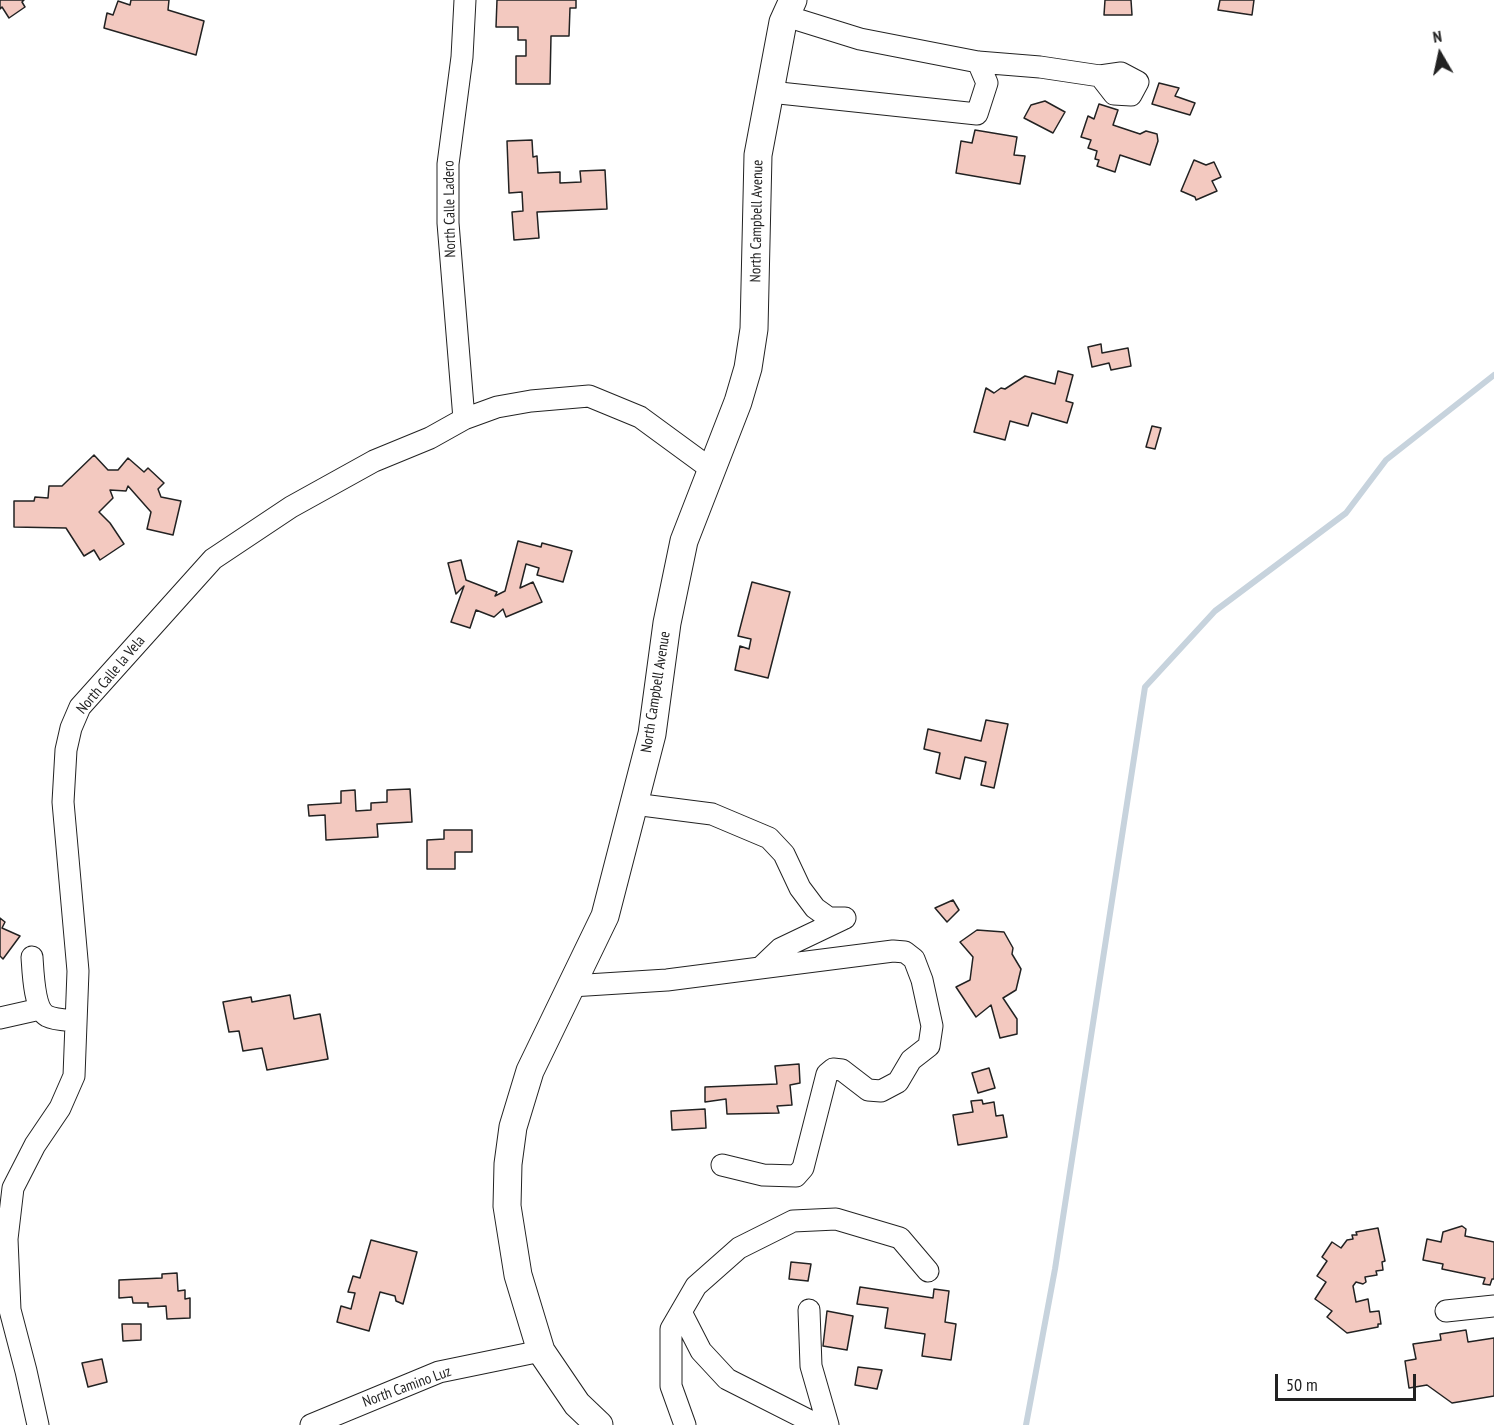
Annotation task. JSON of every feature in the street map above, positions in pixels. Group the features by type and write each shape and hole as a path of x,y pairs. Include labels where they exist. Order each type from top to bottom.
{"main road":[{"name":"North Campbell Avenue","path":"599,1425 577,1404 541,1351 518,1275 507,1206 508,1164 513,1127 530,1071 605,916 651,734 667,623 684,541 738,402 750,358 754,329 758,155 783,22 790,8"}],"street":[{"name":"North Calle Ladero","path":"464,419 448,223 448,164 462,57 465,0"},
{"path":"790,8 860,39 978,62 1040,67 1100,76"},
{"path":"770,92 977,114 987,83 978,62"},
{"name":"North Calle la Vela","path":"38,1425 10,1310 7,1239 13,1188 35,1146 60,1108 74,1076 78,971 63,802 66,750 70,728 80,707 213,559 291,507 375,461 430,438 464,419 508,405 589,396 640,417 711,469"},
{"path":"634,804 712,814 769,838 784,854 800,888 814,908 829,918 845,918 780,949 760,968"},
{"path":"571,986 667,980 893,951 905,952 914,959 922,980 932,1026 929,1046 911,1060 898,1082 881,1091 868,1090 842,1070 833,1069 827,1074 803,1168 796,1176 763,1175 722,1165"},
{"path":"32,957 40,1009 45,1015 53,1018 76,1021"},
{"path":"0,1018 40,1009"},
{"path":"685,1425 671,1386 671,1329 696,1286 739,1248 793,1221 836,1219 900,1238 928,1271"},
{"path":"1446,1311 1494,1306"},
{"path":"809,1310 811,1366 828,1425"},
{"path":"681,1312 701,1352 728,1379 818,1425"},
{"name":"North Camino Luz","path":"310,1425 439,1372 541,1351"}],"building":[{"path":"0,0 24,0 22,2 25,7 9,18 2,7 0,9"},
{"path":"131,0 169,0 168,10 204,21 196,55 104,28 107,13 113,15 118,1 130,5"},
{"path":"497,0 576,0 576,8 570,8 569,36 551,36 550,84 516,84 516,56 526,56 526,40 518,40 518,27 496,27"},
{"path":"1105,0 1131,0 1132,15 1104,15"},
{"path":"1220,0 1254,0 1252,15 1218,10"},
{"path":"1159,83 1179,88 1175,96 1195,103 1190,115 1152,104"},
{"path":"1045,101 1065,112 1053,133 1024,118 1031,105"},
{"path":"1099,104 1118,110 1113,125 1140,134 1146,131 1157,134 1158,141 1150,165 1120,155 1115,172 1097,166 1099,160 1095,159 1097,151 1088,148 1091,140 1081,137 1088,116 1094,119"},
{"path":"975,130 1017,137 1014,155 1025,156 1020,184 956,173 961,141 972,143"},
{"path":"532,140 533,157 537,156 538,173 560,172 560,183 581,182 580,171 605,170 607,209 537,212 539,238 514,240 512,212 523,211 522,192 509,193 507,141"},
{"path":"1194,160 1206,165 1214,162 1221,177 1212,181 1217,191 1196,200 1195,197 1181,191"},
{"path":"1101,344 1102,353 1128,348 1131,366 1111,370 1109,363 1092,367 1088,347"},
{"path":"1058,371 1073,375 1066,401 1073,403 1067,423 1032,413 1028,426 1010,421 1005,440 974,432 986,388 994,393 1025,376 1055,384"},
{"path":"1152,426 1161,428 1155,449 1146,447"},
{"path":"94,455 108,470 118,470 128,458 144,472 148,468 164,483 158,489 161,497 181,501 173,535 147,529 151,512 128,486 126,491 110,490 113,498 99,512 110,523 124,544 100,560 94,550 84,556 66,528 14,527 14,501 34,501 35,497 48,498 49,486 62,486"},
{"path":"518,541 541,547 542,543 572,551 563,582 537,575 539,568 526,564 520,588 533,582 542,602 506,617 503,609 494,617 476,610 470,628 451,622 464,586 456,594 448,563 461,560 466,580 497,592 495,596 505,591"},
{"path":"752,582 790,592 768,678 735,670 740,646 749,649 751,639 738,636"},
{"path":"986,720 1008,724 994,788 981,785 986,762 965,757 960,779 936,773 940,753 924,749 928,729 981,741"},
{"path":"410,789 412,822 377,824 378,837 326,840 325,815 309,816 308,805 341,803 341,791 355,790 356,811 371,810 371,803 387,802 387,790"},
{"path":"444,830 472,830 472,852 455,852 455,869 427,869 427,840 444,839"},
{"path":"953,900 959,910 947,922 935,908"},
{"path":"0,918 5,922 2,928 20,936 3,959 0,956"},
{"path":"977,930 1004,932 1013,948 1012,954 1021,969 1016,990 1003,998 1017,1019 1017,1034 1000,1038 991,1005 976,1017 956,987 970,980 973,957 960,942"},
{"path":"290,995 294,1019 320,1014 328,1059 267,1070 262,1048 243,1051 239,1031 229,1032 223,1002 251,997 252,1002"},
{"path":"799,1064 800,1083 790,1085 792,1105 777,1106 779,1113 727,1114 726,1099 705,1102 705,1087 777,1084 775,1066"},
{"path":"989,1068 995,1088 978,1093 972,1073"},
{"path":"982,1100 983,1104 994,1102 996,1116 1003,1115 1007,1137 958,1145 953,1115 973,1112 971,1101"},
{"path":"705,1109 706,1128 672,1130 671,1111"},
{"path":"1462,1226 1466,1229 1465,1236 1494,1242 1494,1279 1490,1285 1483,1284 1485,1278 1442,1269 1443,1264 1423,1260 1427,1239 1441,1242 1443,1232"},
{"path":"1378,1228 1385,1261 1382,1262 1383,1270 1376,1271 1377,1275 1365,1277 1366,1282 1363,1284 1356,1282 1353,1286 1356,1302 1368,1299 1370,1312 1379,1311 1381,1324 1378,1324 1378,1327 1347,1333 1327,1317 1332,1311 1315,1299 1326,1282 1317,1276 1327,1261 1322,1257 1332,1242 1341,1248 1347,1240 1353,1239 1352,1235 1357,1235 1356,1232"},
{"path":"371,1240 417,1252 403,1304 396,1301 395,1296 380,1292 369,1331 337,1322 341,1306 351,1309 355,1293 348,1292 353,1276 360,1278"},
{"path":"791,1262 811,1264 808,1281 789,1279"},
{"path":"177,1273 178,1291 185,1290 185,1299 190,1298 190,1318 167,1319 166,1306 148,1307 148,1303 133,1303 132,1297 119,1298 119,1280 162,1278 162,1274"},
{"path":"860,1287 933,1298 934,1289 949,1291 945,1322 956,1324 951,1360 922,1356 925,1334 885,1328 888,1308 857,1304"},
{"path":"827,1311 853,1316 847,1350 823,1346"},
{"path":"122,1324 141,1324 141,1340 123,1341"},
{"path":"1466,1330 1468,1342 1494,1338 1494,1396 1452,1403 1427,1385 1409,1388 1405,1361 1416,1359 1413,1344 1441,1340 1440,1334"},
{"path":"102,1359 107,1382 88,1387 82,1363"},
{"path":"858,1367 882,1370 877,1389 855,1385"}],"waterway":[{"path":"1026,1425 1055,1269 1145,687 1215,611 1346,513 1386,460 1494,375"}]}
